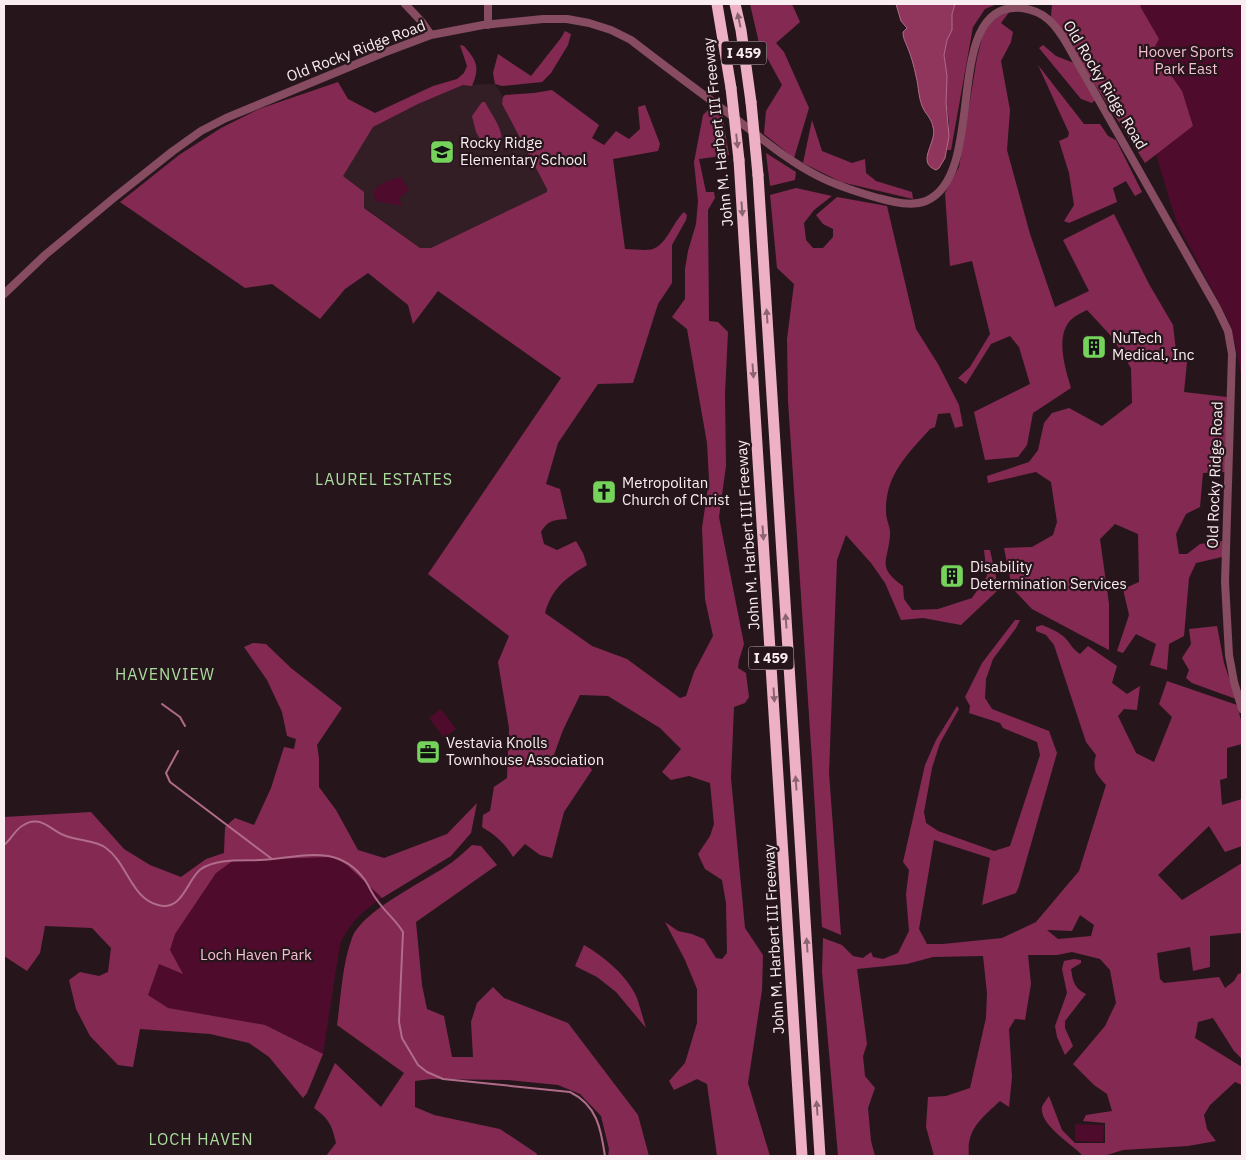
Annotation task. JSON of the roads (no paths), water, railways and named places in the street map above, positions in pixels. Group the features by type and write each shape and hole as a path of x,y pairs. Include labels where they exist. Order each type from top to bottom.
{"highway":[{"name":"John M. Harbert III Freeway","path":"717,4 731,88 739,160 802,1156"},
{"name":"John M. Harbert III Freeway","path":"735,4 741,30 751,102 758,175 820,1156"}],"street":[{"path":"405,4 414,11 431,35"},
{"path":"488,4 488,25"},
{"name":"Old Rocky Ridge Road","path":"4,294 45,255 115,197 201,131 236,114 431,35 488,25 556,18 575,20 604,27 631,40 805,169 842,187 884,200 909,204 922,202 935,196 950,177 956,157 974,52 985,22 997,12 1013,8 1034,10 1051,21 1067,44 1216,308 1230,338 1232,374 1228,446 1225,590 1229,655 1242,709"}],"waterway":[{"path":"162,704 180,717 185,726"},
{"path":"178,751 166,773 170,782 272,859"},
{"path":"4,845 19,828 28,822 34,821 45,824 71,838 97,843 113,854 141,895 158,905 166,906 173,904 179,899 201,869 214,863 303,855 330,856 342,861 354,868 365,880 375,898 403,932 399,1022 402,1038 418,1065 427,1072 443,1079 570,1092 579,1097 592,1111 602,1136 605,1156"}],"place":[{"name":"Rocky Ridge Elementary School","path":"442,152"},
{"name":"NuTech Medical, Inc","path":"1094,347"},
{"name":"Metropolitan Church of Christ","path":"604,492"},
{"name":"Disability Determination Services","path":"952,576"},
{"name":"Vestavia Knolls Townhouse Association","path":"428,752"}],"district":[{"name":"LAUREL ESTATES","path":"384,479"},
{"name":"HAVENVIEW","path":"165,674"},
{"name":"LOCH HAVEN","path":"201,1139"}],"park label":[{"name":"Hoover Sports Park East","path":"1186,60"},
{"name":"Loch Haven Park","path":"256,955"}]}
